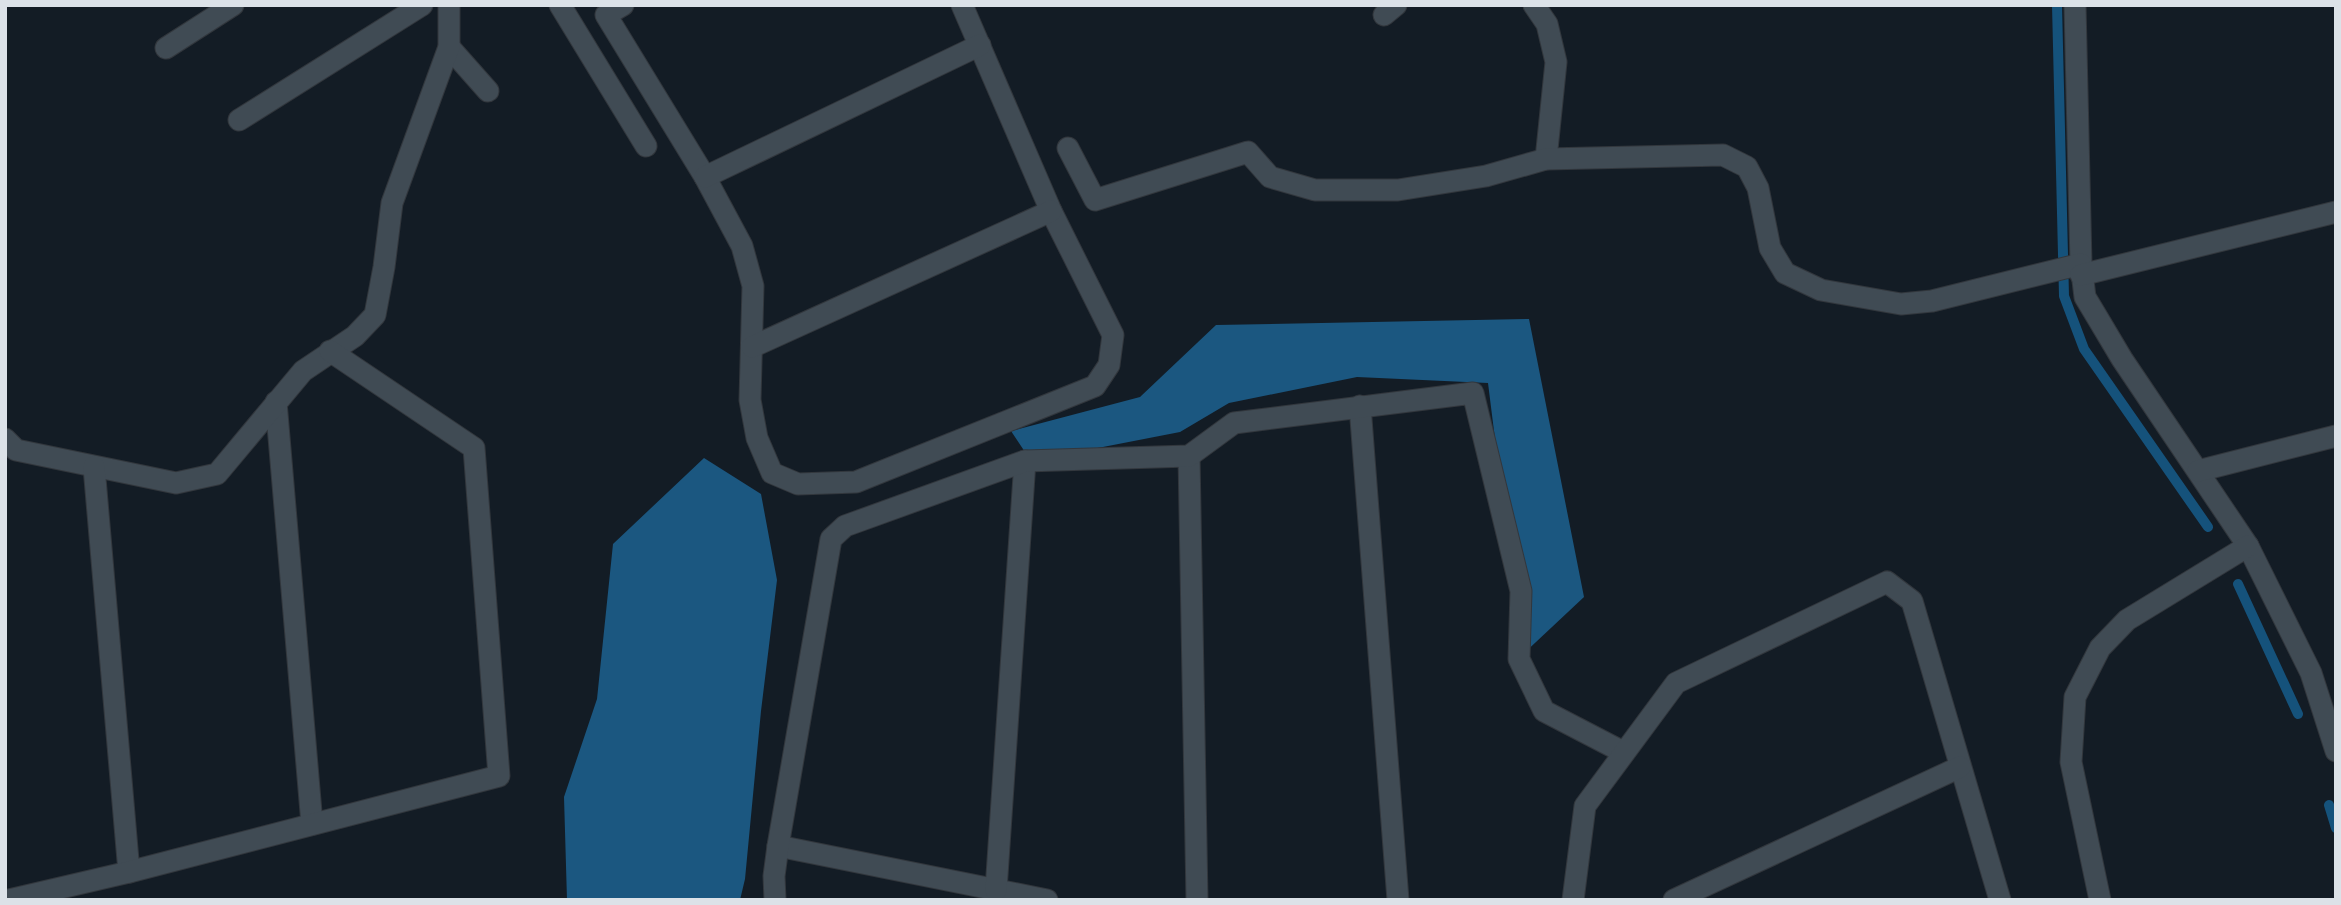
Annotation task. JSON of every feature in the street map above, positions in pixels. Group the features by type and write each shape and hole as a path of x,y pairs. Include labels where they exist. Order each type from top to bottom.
{"street":[{"path":"166,48 233,5"},
{"path":"239,120 422,5"},
{"path":"5,439 16,450 176,483 217,474 303,371 355,337 375,315 392,203 449,47 450,5"},
{"path":"560,5 646,146"},
{"path":"623,5 606,15 705,177 742,246 753,286 750,400 757,438 772,472 798,484 856,482 1095,386 1109,365 1113,335 1051,211 962,5"},
{"path":"1534,5 1547,24 1556,62 1546,159"},
{"path":"2075,5 2081,270 2085,297 2248,546 2311,673 2336,751"},
{"path":"705,177 980,45"},
{"path":"449,47 488,91"},
{"path":"1068,148 1095,200 1248,152 1270,177 1315,190 1398,190 1486,176 1546,159 1723,155 1747,167 1758,188 1770,248 1785,273 1821,290 1901,304 1932,301 2081,270 2336,212"},
{"path":"752,347 1051,211"},
{"path":"9,900 129,872 499,776 474,448 330,351"},
{"path":"775,900 774,876 778,846 831,539 845,526 1025,461 1189,456 1234,423 1473,393 1521,591 1519,659 1544,711 1623,752"},
{"path":"276,402 312,824"},
{"path":"1360,406 1398,900"},
{"path":"2198,471 2336,436"},
{"path":"1189,456 1197,900"},
{"path":"996,890 1025,461"},
{"path":"94,467 129,872"},
{"path":"2101,900 2071,762 2075,697 2100,649 2127,620 2248,546"},
{"path":"1573,900 1585,806 1676,682 1887,582 1912,601 2000,900"},
{"path":"1674,900 1960,767"},
{"path":"778,846 1047,900"}],"shaded area":[{"path":"1529,319 1584,597 1522,655 1488,383 1357,377 1229,403 1180,432 1031,461 1011,431 1140,397 1216,325"},
{"path":"704,458 761,494 777,580 745,879 740,900 567,900 564,797 597,699 613,544"}],"waterway":[{"path":"2057,5 2064,296 2084,349 2208,527"},
{"path":"2238,584 2298,714"},
{"path":"2329,805 2336,828"}]}
